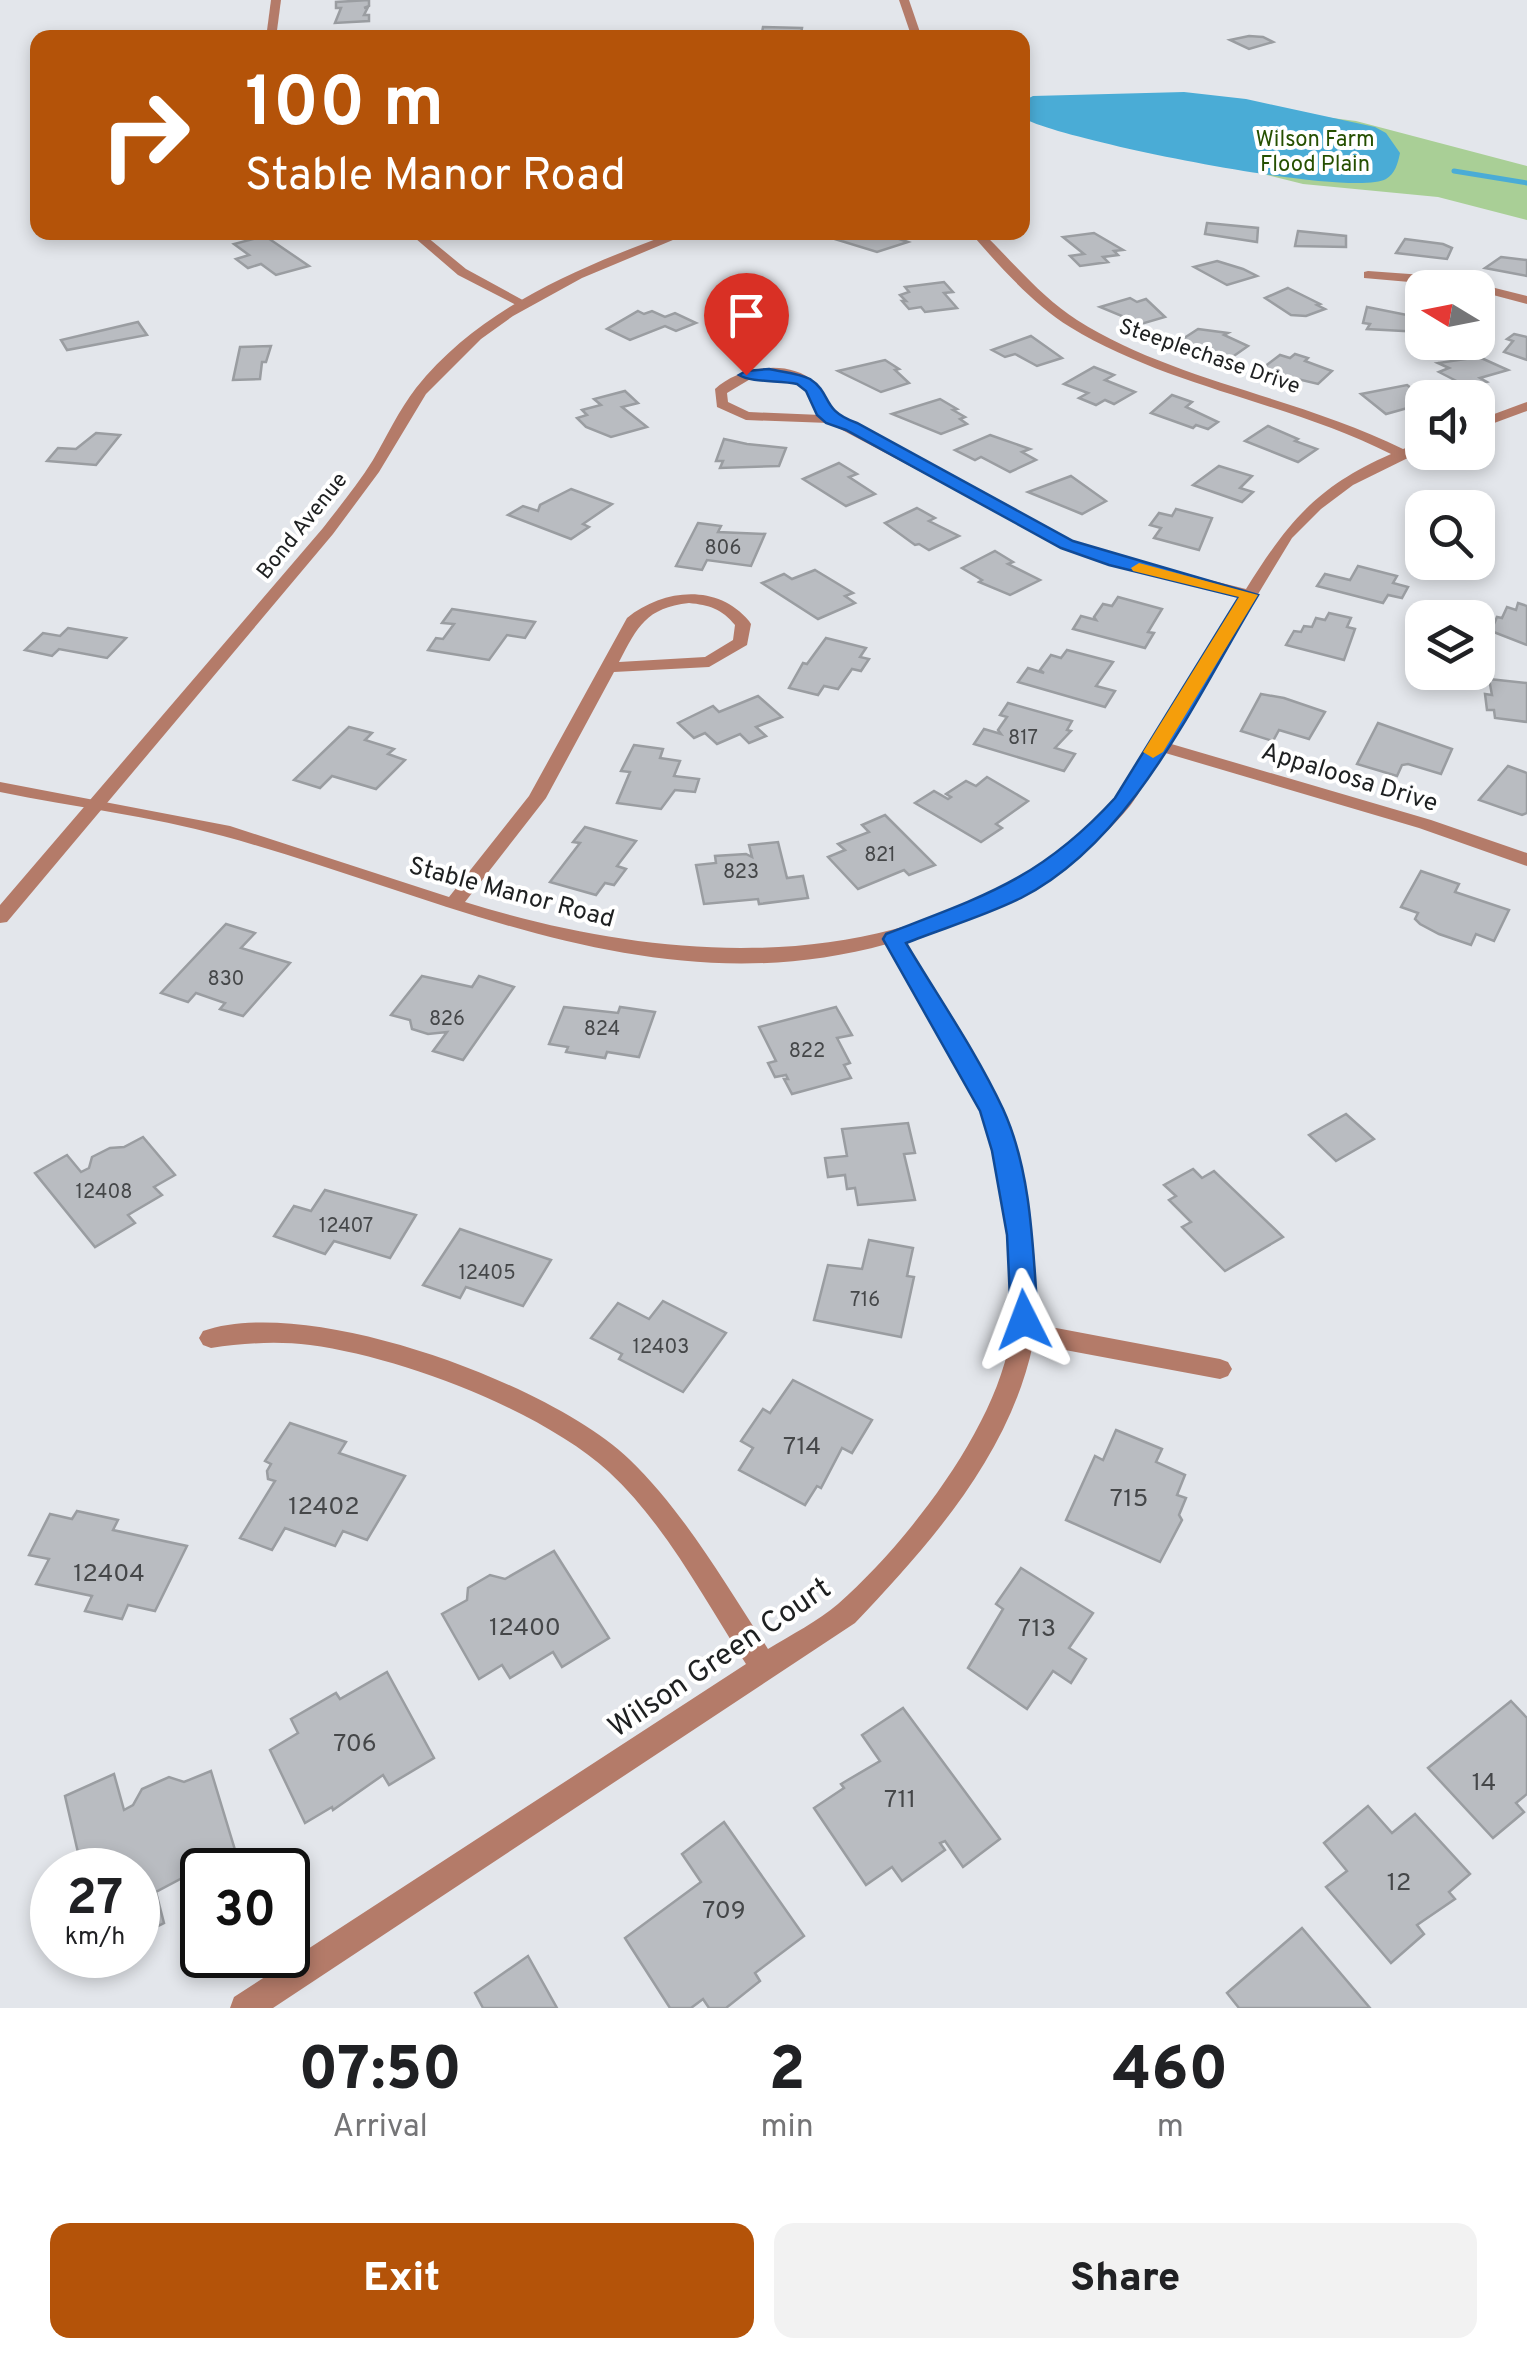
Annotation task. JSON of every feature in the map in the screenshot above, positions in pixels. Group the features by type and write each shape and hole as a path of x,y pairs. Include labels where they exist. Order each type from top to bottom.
{"street":[{"path":"271,30 276,0"},
{"path":"904,0 914,30"},
{"path":"424,240 462,272 524,304"},
{"name":"Bond Avenue","path":"0,917 338,518 422,390 464,346 524,304 591,268 666,240"},
{"name":"Steeplechase Drive","path":"983,240 1046,304 1082,328 1154,360 1332,419 1402,454"},
{"path":"1368,275 1452,281 1527,300"},
{"path":"832,419 808,384 793,378 746,375 729,382 720,392 722,404 746,416 832,419 851,426 1067,544 1148,570 1249,595"},
{"path":"1495,418 1527,406"},
{"name":"Stable Manor Road","path":"0,787 228,832 569,936 666,953 770,953 894,939 1013,893 1057,865 1122,802 1304,513 1349,478 1405,453"},
{"path":"454,903 537,798 632,622 657,604 688,599 731,609 743,624 742,642 709,662 609,668"},
{"name":"Appaloosa Drive","path":"1157,745 1425,824 1527,860"},
{"name":"Wilson Green Court","path":"245,2008 846,1614 899,1560 956,1485 992,1420 1018,1360 1023,1332 1020,1235 992,1111 894,939"},
{"path":"212,1338 269,1332 314,1335 398,1357 478,1385 536,1410 578,1434 616,1462 650,1500 765,1668"},
{"path":"1023,1332 1220,1369"}],"green space":[{"name":"Wilson Farm Flood Plain","path":"1252,108 1356,121 1527,166 1527,220 1438,197 1303,184 1220,163"}],"water":[{"name":"Wilson Farm Flood Plain","path":"1184,92 1246,99 1375,127 1386,133 1400,153 1386,179 1362,183 1266,174 1145,152 1048,128 1030,121 1033,96"}],"building":[{"path":"369,0 364,15 369,15 369,21 335,23 341,8 336,8 336,2"},
{"path":"763,27 802,28 802,30 762,30"},
{"path":"1249,36 1273,42 1249,49 1230,40"},
{"path":"1207,223 1258,228 1257,242 1205,234"},
{"path":"1298,231 1346,236 1346,247 1295,246"},
{"path":"1094,233 1123,250 1114,251 1118,255 1103,257 1108,262 1080,266 1070,256 1084,254 1063,237"},
{"path":"1405,239 1452,248 1447,259 1396,253"},
{"path":"271,240 309,266 276,275 261,264 248,268 236,259 249,255 234,244"},
{"path":"838,240 908,242 877,252"},
{"path":"1501,257 1527,260 1527,276 1485,268"},
{"path":"1217,261 1257,276 1227,285 1194,267"},
{"path":"944,282 953,292 944,293 957,308 925,312 921,307 909,309 902,301 906,301 900,295 909,292 905,287"},
{"path":"1288,288 1325,309 1306,316 1291,315 1265,298"},
{"path":"1130,298 1137,302 1146,299 1165,317 1141,324 1100,307"},
{"path":"1367,307 1405,315 1405,331 1367,329 1370,324 1363,323"},
{"path":"638,311 652,311 665,317 675,313 696,323 676,331 665,326 630,340 607,329"},
{"path":"138,322 147,335 67,350 61,340"},
{"path":"1198,329 1228,333 1224,335 1248,346 1231,358 1178,342"},
{"path":"1514,334 1527,337 1527,360 1504,352 1513,341 1507,339"},
{"path":"1031,336 1062,358 1037,366 1015,354 1005,357 992,350"},
{"path":"271,346 266,362 262,362 260,379 233,380 240,347"},
{"path":"1295,354 1332,371 1318,384 1260,370 1280,355 1290,358"},
{"path":"885,360 899,369 895,370 909,383 881,392 838,371"},
{"path":"1486,360 1508,370 1480,378 1484,380 1454,380 1439,372 1449,368 1438,363"},
{"path":"1094,367 1114,375 1105,380 1135,392 1114,404 1105,400 1096,405 1079,398 1088,393 1064,384"},
{"path":"1405,385 1405,409 1386,414 1361,394"},
{"path":"625,391 638,403 622,407 647,427 611,437 586,427 577,418 587,415 582,410 601,405 594,399"},
{"path":"1172,395 1192,402 1186,407 1218,422 1208,429 1196,425 1193,428 1151,413"},
{"path":"940,399 957,409 953,410 965,417 960,419 967,424 941,434 892,414"},
{"path":"1268,426 1317,449 1298,462 1245,441"},
{"path":"96,433 120,435 96,465 47,461 58,448 76,449"},
{"path":"990,435 1030,449 1022,452 1036,460 1010,472 981,457 975,460 955,450"},
{"path":"724,439 786,448 779,466 720,468 723,461 716,461"},
{"path":"839,463 857,474 849,477 875,494 846,506 803,479"},
{"path":"1219,466 1252,476 1240,488 1253,492 1242,502 1193,485"},
{"path":"1071,476 1106,501 1082,514 1028,492"},
{"path":"571,489 612,504 583,524 589,527 571,539 508,515 523,506 538,511 540,505"},
{"path":"917,508 935,518 929,521 959,536 929,550 915,545 885,523"},
{"path":"1176,509 1212,518 1199,550 1154,538 1161,528 1150,525 1159,513 1172,516"},
{"path":"698,523 721,526 718,532 765,534 751,566 707,560 702,570 676,566"},
{"path":"995,551 1013,562 1008,564 1040,580 1010,595 979,582 982,580 962,568"},
{"path":"1358,566 1397,576 1393,583 1408,587 1402,598 1388,595 1383,603 1317,586 1325,574 1350,580"},
{"path":"815,570 853,593 845,596 855,603 818,619 762,583 784,574 792,579"},
{"path":"1118,597 1162,609 1148,632 1154,633 1145,648 1073,629 1081,616 1096,620 1094,617 1103,604 1112,606"},
{"path":"1518,603 1527,606 1527,645 1495,633 1497,617 1502,618 1507,607 1516,610"},
{"path":"452,609 535,622 525,638 507,635 489,660 428,650 454,624 442,623"},
{"path":"1329,613 1351,618 1347,627 1355,629 1344,660 1286,645 1294,631 1312,627 1316,618 1325,620"},
{"path":"68,628 126,638 107,658 59,649 52,656 25,650 43,633 60,636"},
{"path":"826,638 866,648 860,657 869,659 861,671 852,669 838,689 824,686 818,695 789,688 803,663 807,664"},
{"path":"1067,650 1113,662 1096,686 1115,691 1105,707 1018,682 1028,668 1044,673 1040,670 1051,655 1061,658"},
{"path":"1495,680 1527,683 1527,722 1495,718 1494,710 1487,710 1485,694 1492,695"},
{"path":"1261,694 1325,712 1309,739 1279,730 1273,741 1241,731"},
{"path":"758,696 782,717 756,727 766,736 749,743 740,734 717,744 705,733 694,738 678,723 713,706 719,712"},
{"path":"1008,703 1072,721 1067,730 1071,731 1055,748 1075,754 1064,771 974,744 984,729 1001,734 998,730 1007,717 1000,715"},
{"path":"1378,723 1452,749 1441,774 1408,764 1402,765 1397,776 1357,764"},
{"path":"349,727 372,733 365,740 394,749 388,754 405,760 376,789 332,776 320,788 294,780"},
{"path":"634,745 663,749 660,758 680,761 674,776 699,779 695,792 675,790 661,809 617,803 630,772 621,771"},
{"path":"1508,766 1527,773 1527,813 1522,815 1479,800"},
{"path":"987,777 1028,801 996,824 1002,828 981,842 915,803 934,791 948,799 951,797 946,794 966,781 976,786"},
{"path":"885,815 935,865 909,875 904,870 858,889 828,857 845,850 838,844 869,832 862,825"},
{"path":"585,827 636,841 617,866 626,869 614,885 605,883 596,895 550,882 580,843 573,842"},
{"path":"778,842 787,878 803,876 808,898 759,904 758,899 704,904 696,865 716,863 715,856 752,857 749,845"},
{"path":"1421,871 1459,884 1455,892 1509,910 1494,941 1476,934 1471,945 1439,934 1415,919 1418,913 1401,907"},
{"path":"226,924 255,933 241,948 290,963 243,1016 220,1009 225,1003 196,993 188,1002 161,993"},
{"path":"422,976 472,987 479,976 514,987 463,1060 433,1051 447,1032 428,1034 412,1029 410,1020 391,1015"},
{"path":"564,1007 618,1013 620,1007 655,1012 639,1057 607,1052 605,1058 566,1052 568,1047 549,1044"},
{"path":"836,1007 852,1035 837,1038 850,1063 844,1065 851,1078 792,1094 784,1079 788,1079 786,1075 775,1077 768,1063 776,1061 759,1027"},
{"path":"1346,1114 1374,1139 1336,1161 1309,1135"},
{"path":"908,1123 915,1153 904,1154 915,1200 858,1205 855,1188 847,1189 845,1175 828,1177 825,1158 847,1156 842,1129"},
{"path":"143,1137 175,1175 154,1187 162,1195 128,1215 135,1223 95,1247 35,1173 67,1155 81,1172 89,1168 92,1157"},
{"path":"1193,1169 1202,1178 1214,1171 1283,1237 1225,1271 1182,1227 1191,1222 1169,1200 1176,1196 1164,1185"},
{"path":"325,1190 416,1215 390,1258 334,1241 325,1254 274,1236 294,1206 311,1211"},
{"path":"460,1229 551,1260 523,1306 466,1287 460,1298 423,1285"},
{"path":"869,1240 913,1248 907,1276 914,1277 901,1337 814,1320 828,1265 862,1269"},
{"path":"663,1301 726,1333 683,1392 619,1359 622,1354 591,1338 618,1303 649,1319"},
{"path":"793,1380 872,1420 852,1453 842,1448 821,1488 817,1486 805,1505 739,1470 753,1448 741,1441 763,1409 770,1413"},
{"path":"290,1423 346,1442 339,1453 405,1476 367,1540 343,1531 335,1546 285,1528 272,1550 240,1538 275,1481 268,1479 271,1464 265,1461"},
{"path":"1116,1430 1162,1449 1156,1462 1185,1475 1177,1495 1186,1498 1179,1515 1182,1520 1160,1562 1066,1520 1095,1456 1103,1460"},
{"path":"77,1511 118,1520 113,1530 187,1546 155,1611 128,1605 122,1619 85,1611 92,1596 36,1584 49,1559 29,1555 50,1514 72,1519"},
{"path":"554,1551 609,1638 562,1667 553,1652 510,1678 502,1665 479,1679 442,1614 467,1600 468,1588 490,1575 505,1579"},
{"path":"1021,1568 1093,1613 1069,1648 1086,1659 1071,1683 1053,1671 1027,1709 968,1668 1003,1609 996,1604"},
{"path":"387,1672 434,1758 389,1785 383,1775 333,1810 332,1807 305,1823 270,1750 298,1733 291,1719 336,1693 340,1699"},
{"path":"1511,1701 1527,1718 1527,1794 1516,1803 1524,1812 1493,1838 1428,1768"},
{"path":"903,1708 1000,1839 963,1867 945,1841 940,1843 945,1850 902,1881 892,1867 866,1885 814,1808 844,1788 841,1784 880,1761 862,1735"},
{"path":"211,1771 234,1848 180,1848 180,1879 160,1890 160,1848 77,1848 65,1796 114,1774 124,1810 133,1805 142,1789 169,1777 184,1782"},
{"path":"1368,1806 1392,1833 1415,1814 1470,1874 1449,1892 1455,1899 1417,1925 1424,1934 1391,1963 1326,1887 1347,1871 1324,1843"},
{"path":"724,1822 804,1936 755,1973 760,1981 726,2008 709,2008 703,1999 691,2008 670,2008 625,1938 701,1882 682,1854"},
{"path":"1302,1928 1370,2008 1239,2008 1227,1993"},
{"path":"528,1956 557,2008 483,2008 475,1993"}],"waterway":[{"path":"1454,171 1527,183"}],"slow traffic":[{"path":"1139,568 1249,595 1153,752"}],"route":[{"path":"746,375 769,374 802,380 813,389 823,411 832,419 1067,544 1115,561 1249,595 1122,802 1098,830 1057,865 1013,893 894,939 992,1111 1020,1235 1024,1320"}]}
